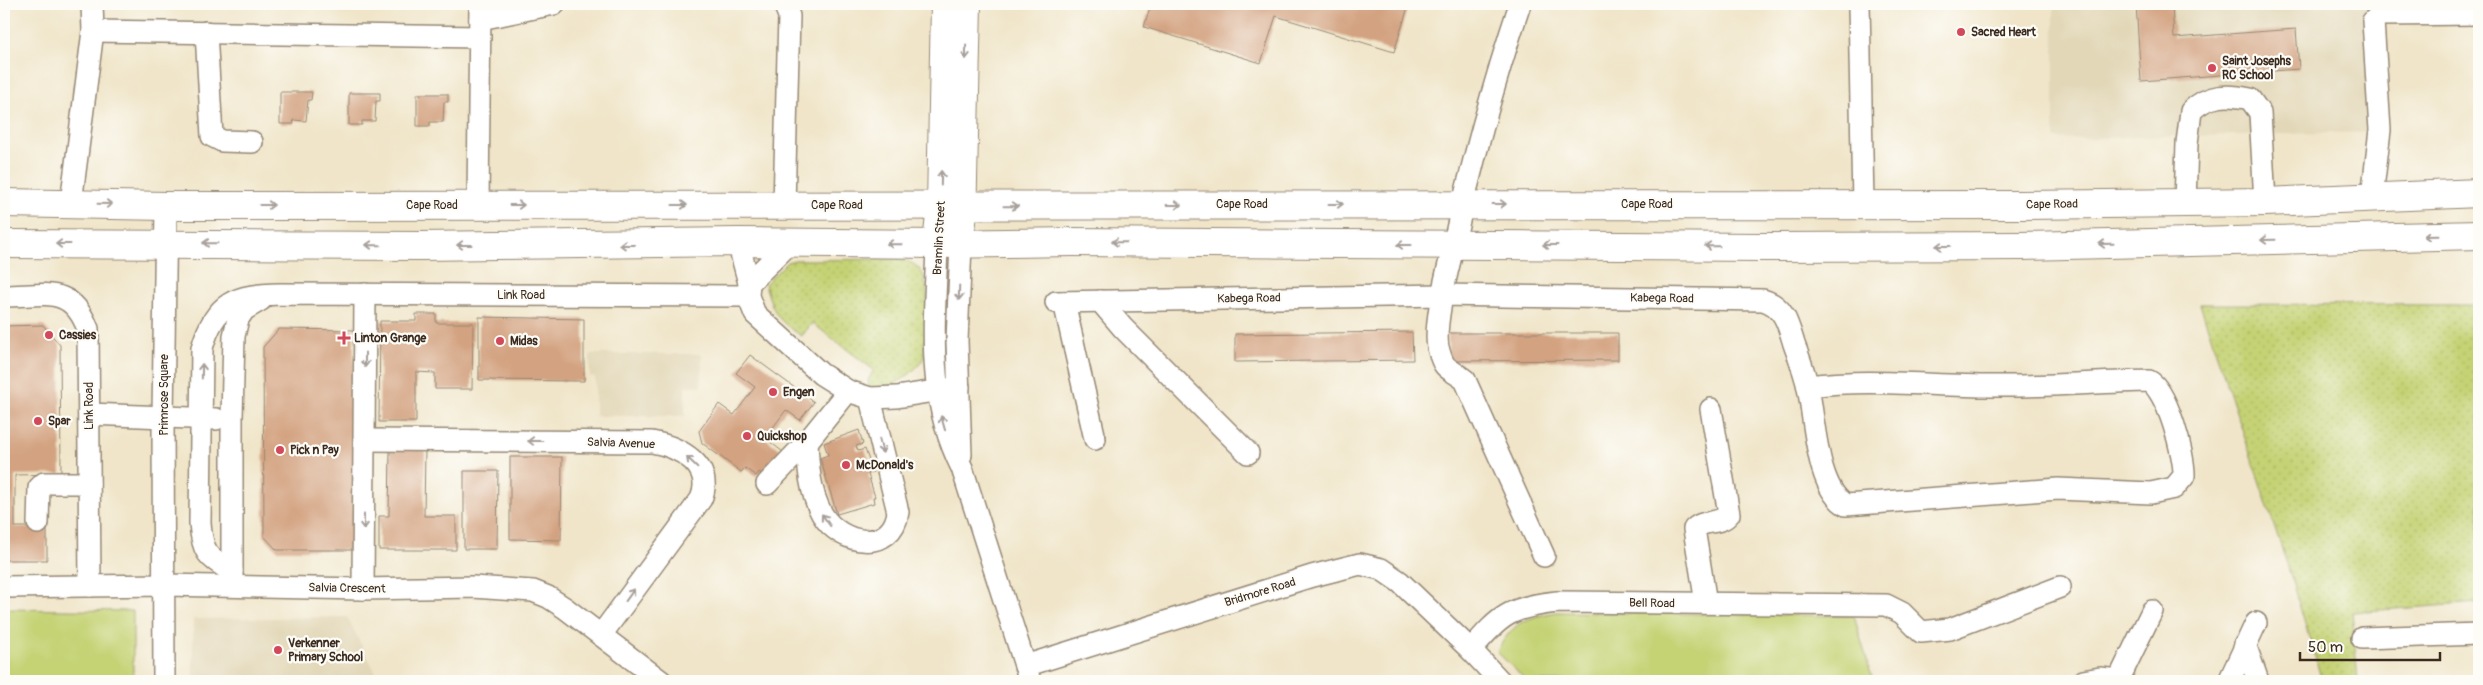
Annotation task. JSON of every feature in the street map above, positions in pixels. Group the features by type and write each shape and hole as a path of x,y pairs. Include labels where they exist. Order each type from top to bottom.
{"main road":[{"name":"Bramlin Street","path":"945,4 952,205"},
{"name":"Bramlin Street","path":"949,244 967,4"},
{"name":"Cape Road","path":"4,203 166,206 2184,203 2264,202 2479,193"},
{"path":"4,244 164,243 441,246 738,242 949,244 1072,242 2021,246 2479,235"}],"street":[{"path":"71,203 93,31 92,4"},
{"path":"93,31 206,32 480,20 554,4"},
{"path":"784,4 790,16 784,205"},
{"path":"1505,49 1509,4"},
{"path":"1520,4 1505,49 1462,204 1442,295 1438,344 1445,367 1449,372 1465,380 1544,556"},
{"path":"1859,4 1863,204"},
{"path":"2372,197 2380,130 2373,21 2380,15 2479,14"},
{"path":"478,205 480,20"},
{"path":"206,32 212,136 222,141 252,142"},
{"path":"2184,203 2187,143 2191,111 2208,99 2232,95 2250,99 2260,112 2264,202"},
{"name":"Primrose Square","path":"164,681 163,417 166,206"},
{"path":"738,242 755,314 822,374 848,391 870,398 959,387"},
{"path":"748,289 790,243"},
{"name":"Bramlin Street","path":"949,244 957,341 962,468"},
{"name":"Bramlin Street","path":"949,244 935,364 937,391 947,434 962,468 1028,674"},
{"name":"Link Road","path":"232,578 211,559 203,546 200,523 202,348 207,330 217,312 228,305 258,294 748,289"},
{"name":"Link Road","path":"232,578 234,336 238,318 249,306 280,294"},
{"path":"364,589 365,294"},
{"name":"Kabega Road","path":"1095,439 1060,302 1442,295 1763,300 1777,306 1786,321 1808,386"},
{"name":"Link Road","path":"4,296 63,296 73,302 82,312 88,329 90,586"},
{"path":"1100,302 1123,328 1248,453"},
{"path":"1885,381 1991,386 2149,381 2156,386 2162,395 2182,451 2184,476 2174,488 2151,492 2058,489 1846,504 1833,494 1827,479 1808,386 1837,382 1885,381"},
{"path":"767,484 807,442 848,391"},
{"path":"807,442 809,468 816,501 830,526 842,536 853,540 870,540 890,530 896,524 898,512 870,398"},
{"path":"1706,604 1694,528 1724,520 1729,514 1711,409"},
{"path":"89,414 202,419 232,418"},
{"name":"Salvia Avenue","path":"364,440 652,442 676,449 696,464 704,478 705,489 701,499 601,635"},
{"path":"38,523 40,488 44,483 89,483"},
{"name":"Bridmore Road","path":"1028,674 1304,578 1360,564 1381,568 1400,582 1471,650 1500,681"},
{"name":"Salvia Crescent","path":"4,587 165,585 232,578 364,589 473,587 533,591 554,600 661,681"},
{"name":"Bell Road","path":"1471,650 1492,624 1511,611 1531,604 1557,602 1886,605 1902,613 1921,632 1934,632 1950,629 2060,587"},
{"path":"2083,681 2100,678 2119,680 2152,611"},
{"path":"2229,681 2256,623"},
{"path":"2362,638 2479,634"},
{"path":"2245,644 2258,681"}],"shaded area":[{"name":"Saint Josephs RC School","path":"2054,4 2367,4 2374,132 2054,139"},
{"path":"590,354 702,354 701,386 685,386 685,416 595,416 595,377 590,376"},
{"name":"Verkenner Primary School","path":"347,617 380,681 193,681 193,619"}],"green space":[{"path":"897,259 907,261 916,266 924,278 927,299 924,357 915,369 892,385 876,388 869,386 868,380 874,370 812,323 802,336 781,320 774,309 765,284 787,262 795,260"},
{"path":"2200,304 2479,305 2479,603 2352,612 2358,681 2322,681 2288,567"},
{"path":"4,609 133,611 133,681 4,681"},
{"path":"1557,612 1854,616 1873,681 1527,681 1497,652 1508,634 1521,623 1537,616"}],"building":[{"path":"1151,4 1409,4 1394,52 1276,16 1261,63 1144,27"},
{"path":"2136,4 2172,4 2174,38 2296,29 2299,69 2141,81"},
{"path":"280,92 312,92 311,100 308,100 306,121 293,120 294,124 280,124"},
{"path":"349,93 380,93 380,101 376,101 375,121 362,121 362,125 349,125"},
{"path":"417,94 448,94 448,102 444,102 443,122 430,122 430,126 417,126"},
{"path":"416,314 436,314 436,323 473,323 472,389 435,389 435,373 416,372 416,422 379,422 380,321 416,321"},
{"path":"479,317 584,319 584,381 479,380"},
{"path":"43,325 60,345 61,474 15,475 15,527 47,527 47,560 4,560 4,326"},
{"path":"279,329 354,330 354,550 277,550 264,536 263,347"},
{"path":"1412,332 1413,360 1235,362 1235,334"},
{"path":"1448,333 1618,333 1618,360 1448,361"},
{"path":"750,355 814,402 800,420 786,410 765,438 783,452 765,476 759,472 756,476 745,468 741,472 702,443 699,431 719,404 734,415 755,387 736,373"},
{"name":"McDonald's","path":"859,430 863,444 856,446 858,451 865,449 873,472 868,474 875,497 873,497 874,503 837,514 820,458 828,455 824,443"},
{"path":"390,449 425,449 424,516 456,516 456,550 379,550 379,516 389,516"},
{"path":"510,457 562,457 561,540 510,539"},
{"path":"464,471 498,471 497,549 464,549"}],"place":[{"name":"Sacred Heart","path":"1961,32"},
{"name":"Saint Josephs RC School","path":"2212,68"},
{"name":"Cassies","path":"49,335"},
{"name":"Linton Grange","path":"344,338"},
{"name":"Midas","path":"500,341"},
{"name":"Engen","path":"773,392"},
{"name":"Spar","path":"38,421"},
{"name":"Quickshop","path":"747,436"},
{"name":"Pick n Pay","path":"280,450"},
{"name":"McDonald's","path":"846,465"},
{"name":"Verkenner Primary School","path":"278,650"}]}
